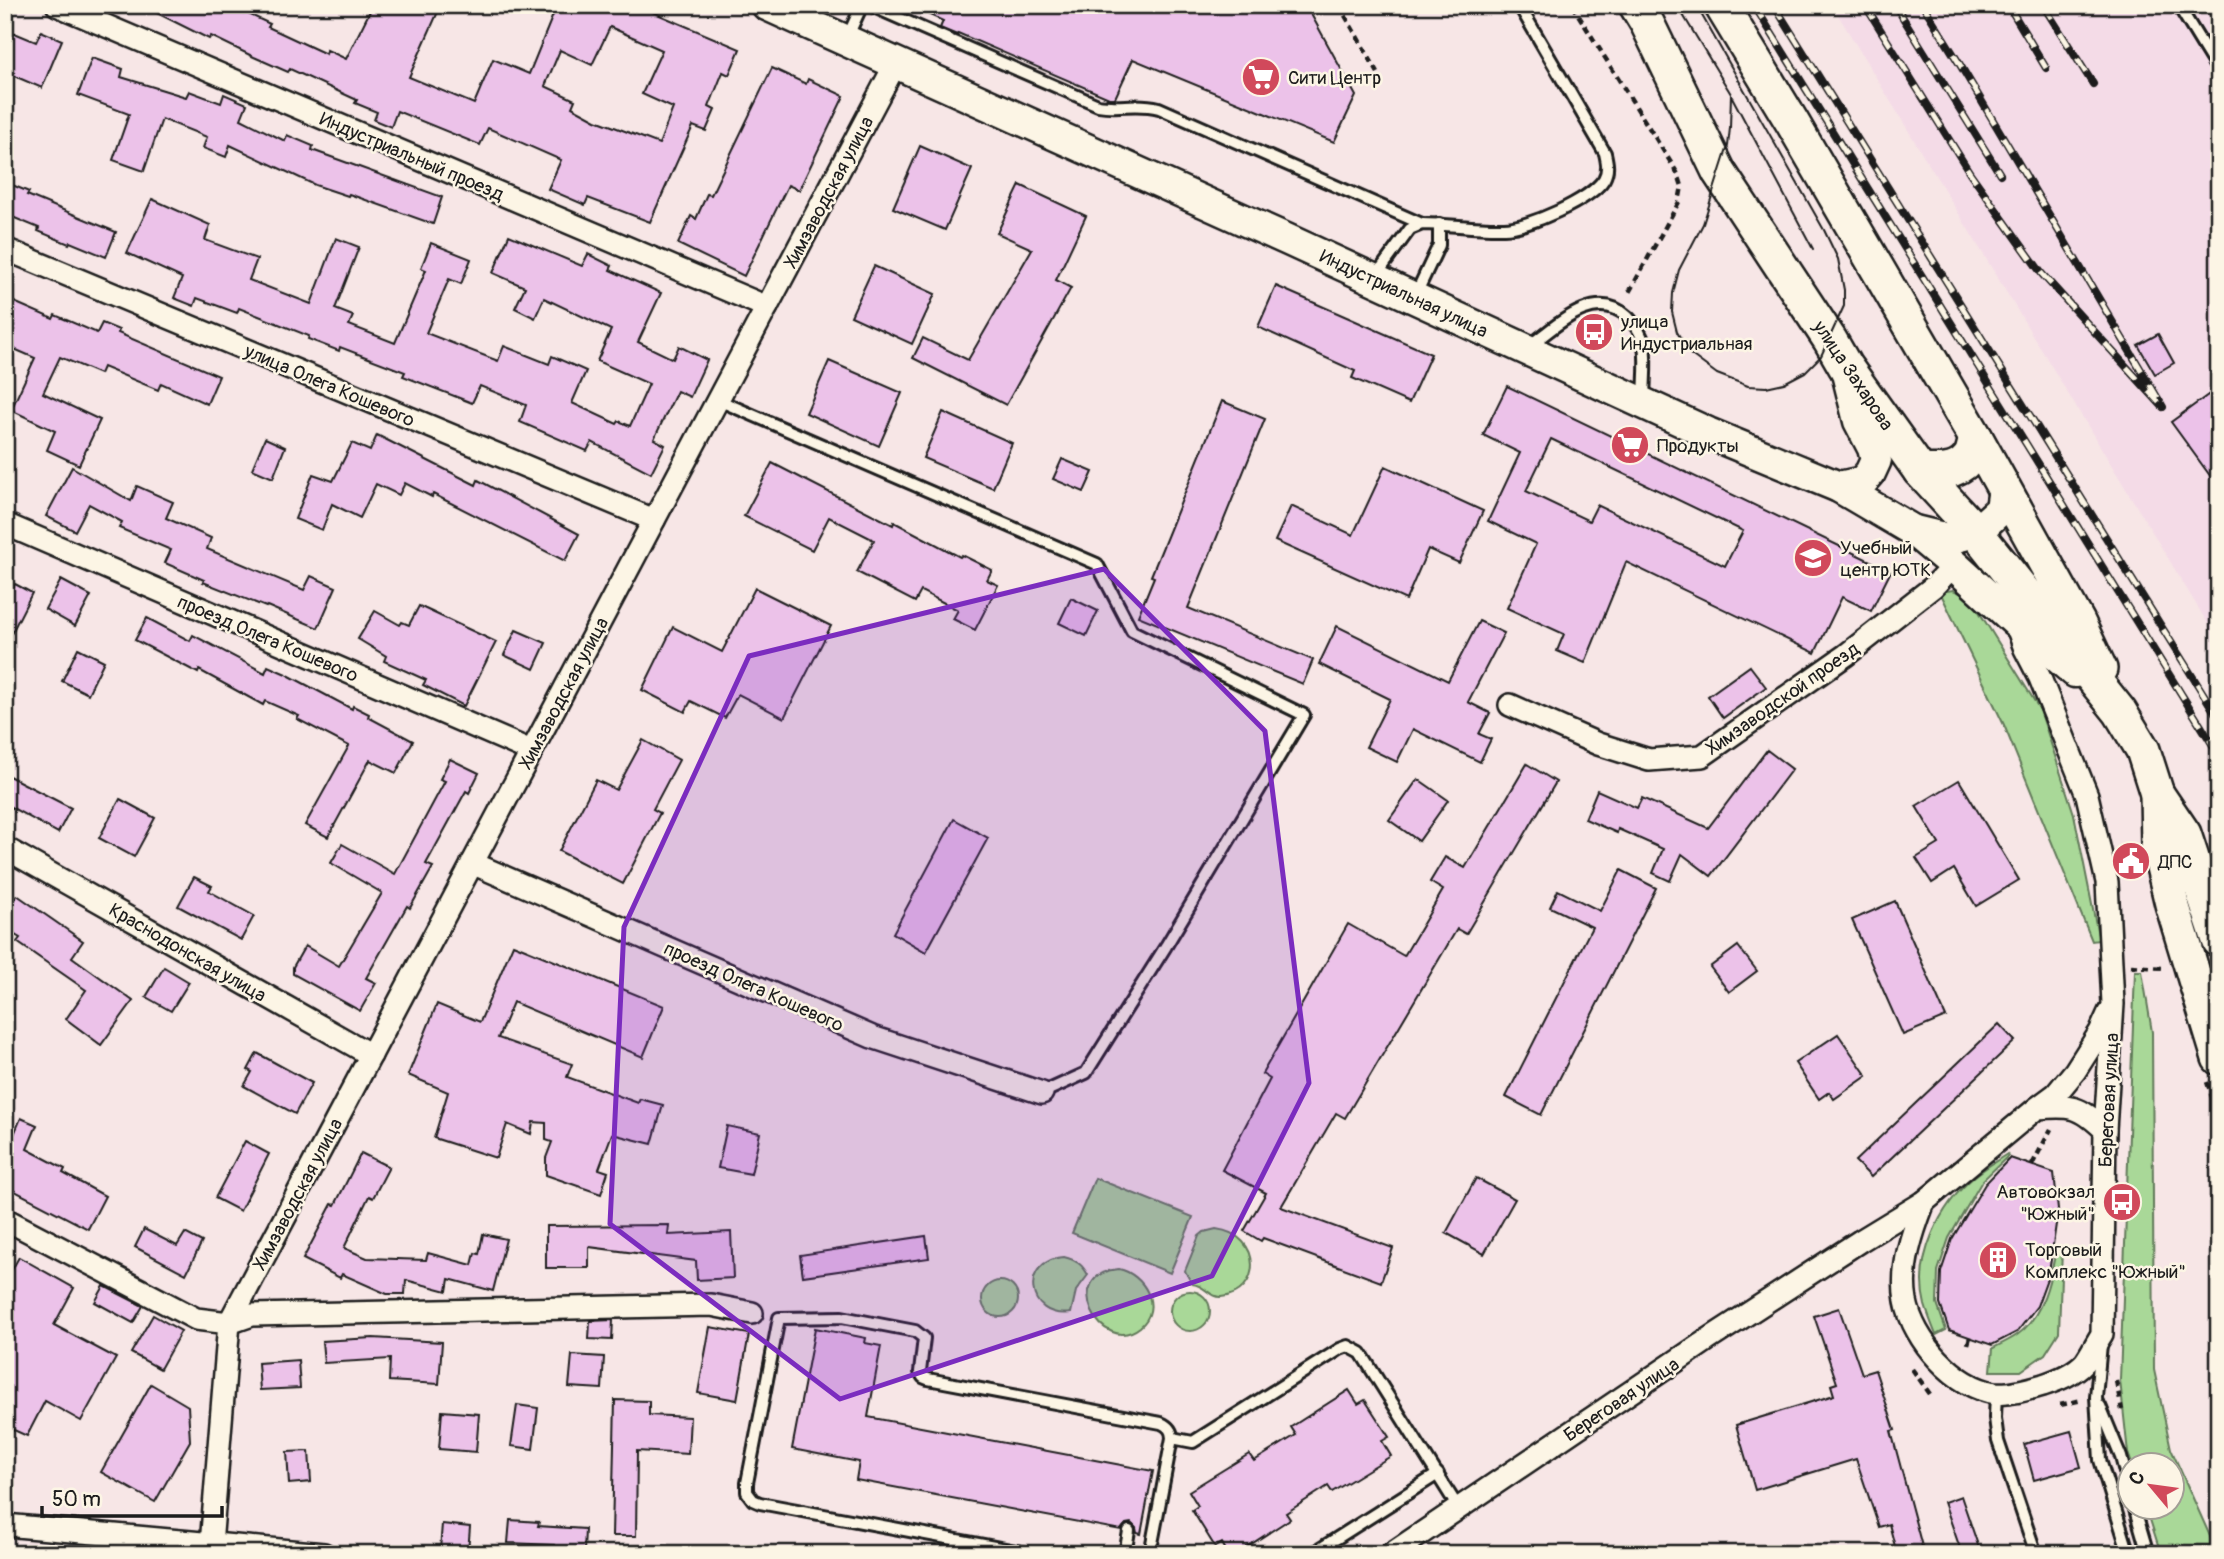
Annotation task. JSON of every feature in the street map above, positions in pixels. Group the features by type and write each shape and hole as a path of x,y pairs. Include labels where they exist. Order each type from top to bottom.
{"main road":[{"name":"Индустриальная улица","path":"767,5 1708,433 1839,487 1912,530 2120,712"},
{"name":"улица Захарова","path":"1636,5 1719,172 1845,366 1920,471 1976,532 2120,712"},
{"name":"улица Захарова","path":"1721,5 1976,438 2078,622 2120,712 2143,750 2157,794 2184,834 2219,940"},
{"path":"1839,487 1862,482 1876,460 1860,421 1845,366"},
{"path":"1920,471 1941,473 1958,467 1969,458 1976,438"},
{"path":"1912,530 1948,539 1976,532 2001,509 2004,488"},
{"name":"улица Захарова","path":"2157,794 2158,846 2172,904 2219,1058"}],"street":[{"name":"Индустриальный проезд","path":"57,5 766,307"},
{"name":"Химзаводская улица","path":"211,1545 229,1323 896,63"},
{"name":"улица Олега Кошевого","path":"5,249 654,520"},
{"name":"проезд Олега Кошевого","path":"5,524 531,751"},
{"name":"Химзаводской проезд","path":"1510,705 1598,744 1649,760 1702,756 1846,655 1933,586 1954,565"},
{"name":"Береговая улица","path":"2015,621 2087,795 2107,883 2113,1004 2105,1130 2102,1334"},
{"name":"Краснодонская улица","path":"5,848 371,1055"},
{"name":"проезд Олега Кошевого","path":"472,863 872,1037 1042,1093"},
{"name":"Береговая улица","path":"1391,1554 1709,1339 1924,1202 2056,1094 2100,1032 2113,1004"},
{"path":"2037,1108 2072,1107 2089,1115 2105,1130"},
{"path":"1924,1202 1905,1264 1906,1301 1916,1330 1930,1352 1947,1368 1970,1384 1996,1393 2031,1388 2062,1378 2084,1363 2102,1334"},
{"path":"5,1219 196,1319 229,1323 252,1315 710,1305 752,1313"},
{"path":"5,1525 324,1554"}],"lane":[{"path":"846,40 862,5"},
{"path":"869,5 1098,105 1112,107 1143,104 1159,108 1422,224"},
{"path":"1373,279 1410,229 1422,224 1507,228 1563,211 1597,187 1604,178 1608,165 1605,153 1518,5"},
{"path":"2178,5 2219,72"},
{"path":"1414,298 1439,245 1439,224"},
{"path":"1526,349 1569,316 1591,306 1607,305 1625,314 1638,327 1644,345 1644,403"},
{"path":"718,400 1097,564 1132,631 1304,715 1166,946 1086,1073 1042,1093"},
{"path":"752,1313 779,1318 842,1317 915,1331 924,1338 919,1366 923,1377 1168,1426 1172,1438 1150,1554"},
{"path":"779,1318 747,1483 747,1492 753,1500 1032,1554"},
{"path":"2102,1334 2096,1397 2099,1460 2129,1554"},
{"path":"1172,1438 1193,1442 1348,1346 1361,1353 1459,1509"},
{"path":"1996,1393 1998,1441 2036,1554"},
{"path":"2096,1397 2118,1450"},
{"path":"1312,1554 1437,1474"},
{"path":"2138,1520 2148,1554"},
{"path":"1125,1554 1129,1531"}],"path":[{"path":"1339,5 1378,73"},
{"path":"1572,5 1678,174 1682,187 1679,202 1619,311"},
{"path":"2131,965 2146,965"},
{"path":"2032,1165 2052,1128"},
{"path":"1968,1344 1970,1337"},
{"path":"1912,1368 1930,1394"},
{"path":"2116,1381 2121,1399"}],"highlighted area":[{"path":"1104,569 1265,731 1309,1083 1212,1276 840,1399 610,1224 624,927 749,656"}],"shaded area":[{"path":"1832,5 2219,5 2219,642"}],"green space":[{"path":"1953,590 1970,597 2040,710 2074,814 2099,940 2092,941 2004,725 1940,592"},
{"path":"2135,971 2142,971 2152,1032 2154,1370 2171,1450 2128,1450 2120,1380"},
{"path":"2007,1154 1982,1181 1949,1238 1938,1271 1937,1304 1946,1330 1936,1335 1925,1305 1922,1287 1926,1251 1932,1234 1962,1188"},
{"path":"1095,1178 1193,1217 1170,1273 1072,1233"},
{"path":"1216,1229 1232,1234 1243,1242 1252,1264 1250,1276 1244,1286 1235,1293 1221,1297 1192,1284 1185,1271 1199,1236"},
{"path":"2056,1249 2062,1249 2059,1332 2045,1354 2021,1371 1991,1371 1993,1348 2026,1327 2039,1308"},
{"path":"1064,1257 1078,1263 1088,1275 1076,1291 1071,1313 1056,1313 1044,1308 1037,1299 1033,1289 1034,1278 1040,1268 1049,1261"},
{"path":"1119,1269 1136,1277 1143,1284 1150,1301 1147,1319 1140,1327 1125,1334 1112,1332 1100,1324 1092,1311 1089,1298 1091,1285 1101,1274"},
{"path":"1000,1281 1013,1286 1018,1299 1013,1312 1000,1317 987,1312 982,1299 987,1286"},
{"path":"1190,1291 1198,1292 1204,1297 1209,1303 1209,1319 1204,1325 1198,1330 1190,1331 1182,1330 1176,1325 1171,1319 1170,1311 1171,1303 1176,1297 1182,1292"},
{"path":"2186,1483 2218,1554 2161,1554 2150,1520 2186,1520"}],"building":[{"path":"141,5 224,5 270,24 268,27 326,54 327,50 346,59 373,5 441,5 409,77 474,104 493,59 529,74 557,5 636,5 740,49 729,75 723,72 709,107 715,110 706,131 693,126 650,222 588,198 585,205 548,189 561,160 488,128 480,145 397,111 391,127 374,120 377,112 355,103 357,100 211,36 209,39","holes":["610,27 662,50 642,94 673,108 659,144 596,120 572,107 575,100 545,86 560,50 592,65"]},
{"name":"Сити Центр","path":"908,5 1306,5 1356,96 1334,142 1133,59 1115,98 1109,98 958,33 957,35 940,28 943,21"},
{"path":"5,29 36,42 41,31 62,40 42,88 5,72"},
{"path":"92,58 123,69 121,77 186,97 189,91 221,103 224,94 247,104 241,119 285,141 287,135 313,146 312,150 442,197 433,224 349,194 348,196 315,185 230,145 226,157 203,148 207,137 162,119 144,171 113,160 129,114 78,95"},
{"path":"772,68 806,84 808,79 844,96 799,190 788,185 744,276 678,244 691,216 696,219 707,194 711,195"},
{"path":"920,146 972,169 945,230 893,208"},
{"path":"5,182 29,192 27,195 116,232 106,257 38,231 39,228 5,214"},
{"path":"1020,185 1086,216 1056,280 1071,288 1006,405 913,358 923,338 968,360 1032,249 997,233"},
{"path":"152,199 210,225 205,240 257,259 249,280 311,304 336,238 359,247 335,309 353,316 349,325 395,343 426,270 421,268 431,243 471,259 461,284 449,279 426,333 498,361 504,346 549,364 552,356 586,371 572,403 617,424 619,421 630,426 649,384 597,361 611,330 544,298 535,318 515,308 525,287 493,273 509,235 582,266 588,254 612,266 610,270 661,293 638,342 673,359 679,346 707,360 690,397 677,391 654,439 665,445 651,473 592,442 587,451 520,422 526,405 480,386 472,403 403,376 405,372 340,347 339,351 239,308 237,313 197,298 194,306 174,298 182,278 127,253"},
{"path":"874,266 935,294 912,344 851,316"},
{"path":"1276,286 1431,354 1409,403 1352,378 1355,371 1258,327"},
{"path":"5,298 53,319 55,315 97,333 102,323 119,330 118,333 219,376 207,404 161,383 158,390 103,367 100,374 60,357 43,393 100,420 79,465 47,450 55,431 11,410 35,358 5,345"},
{"path":"2158,334 2174,363 2155,374 2138,345"},
{"path":"829,361 902,393 879,446 806,413"},
{"path":"1507,386 1891,571 1871,611 1842,597 1815,653 1626,562 1585,663 1557,651 1564,634 1507,608 1536,544 1488,521 1520,453 1483,435","holes":["1551,439 1743,531 1725,566 1597,505 1589,521 1526,491"]},
{"path":"2219,387 2219,488 2171,422"},
{"path":"1222,401 1265,419 1188,608 1313,660 1303,684 1138,616 1154,577 1151,576"},
{"path":"943,412 1012,443 993,488 923,458"},
{"path":"377,435 476,485 478,480 579,534 565,561 433,494 432,497 405,483 399,495 376,484 360,518 332,504 322,530 295,519 313,474 333,481 352,443 370,451"},
{"path":"265,438 285,447 273,478 252,469"},
{"path":"1062,459 1093,472 1084,492 1053,479"},
{"path":"772,463 893,525 894,522 960,557 962,555 992,570 987,580 998,585 975,630 953,619 958,610 921,591 915,602 857,572 874,540 829,517 812,550 744,516"},
{"path":"1385,466 1483,511 1459,563 1428,549 1406,600 1275,541 1291,506 1353,535"},
{"path":"72,467 131,501 137,486 173,502 166,518 211,538 207,549 304,590 311,576 336,587 318,628 203,582 204,580 165,563 171,550 119,528 122,522 89,504 75,531 46,516"},
{"path":"61,580 91,596 75,626 45,609"},
{"path":"15,584 32,593 5,646 5,602"},
{"path":"755,588 831,626 784,718 738,694 725,718 691,701 685,712 642,690 673,627 722,652"},
{"path":"1071,598 1098,611 1086,636 1059,623"},
{"path":"419,606 496,642 464,706 423,685 426,680 384,661 386,656 358,639 375,611 400,625 402,622 409,625"},
{"path":"147,618 190,641 193,635 265,673 268,666 286,674 352,709 353,706 369,714 368,717 413,741 396,773 370,760 328,837 305,825 349,746 297,719 299,716 265,701 263,705 199,670 198,673 135,640"},
{"path":"1479,621 1504,633 1468,702 1490,713 1479,734 1491,739 1480,762 1413,729 1397,762 1366,747 1390,699 1319,664 1337,626 1448,681"},
{"path":"516,630 546,643 534,669 504,655"},
{"path":"78,648 104,661 88,694 62,681"},
{"path":"1750,666 1766,687 1723,718 1708,696"},
{"path":"643,740 679,760 653,809 660,813 623,884 559,851 596,780 616,790"},
{"path":"1767,750 1792,769 1711,876 1682,854 1670,881 1653,873 1663,849 1618,829 1617,833 1585,819 1597,790 1637,808 1642,798 1708,828"},
{"path":"450,759 479,773 469,793 466,791 426,864 433,867 410,908 407,906 366,978 376,983 360,1011 293,974 293,967 305,946 339,966 382,893 331,863 342,844 395,874 445,781 440,779"},
{"path":"1527,764 1556,782 1466,934 1457,929 1345,1118 1336,1113 1281,1207 1393,1248 1381,1282 1263,1238 1261,1241 1244,1231 1266,1193 1222,1170 1270,1079 1262,1074 1348,924 1404,956 1443,890 1430,882 1445,857 1465,868"},
{"path":"5,774 71,808 58,833 5,804"},
{"path":"1418,779 1448,800 1419,841 1389,820"},
{"path":"1959,780 2019,880 1976,906 1954,869 1932,883 1916,858 1939,844 1916,806"},
{"path":"120,799 155,818 134,857 99,838"},
{"path":"954,819 988,838 926,952 893,933"},
{"path":"1621,870 1656,888 1541,1115 1506,1097 1592,927 1550,907 1558,890 1600,911"},
{"path":"194,877 212,886 209,891 254,916 241,940 178,906"},
{"path":"17,895 83,941 72,957 133,1001 101,1045 66,1019 86,990 17,942 20,938 5,929 5,915"},
{"path":"1895,901 1946,1017 1903,1035 1852,920"},
{"path":"513,944 664,1006 643,1057 513,1002 498,1038 572,1064 567,1077 638,1103 640,1099 663,1105 652,1144 612,1134 599,1169 608,1172 601,1194 546,1175 546,1158 552,1142 546,1140 546,1123 533,1122 531,1134 507,1124 496,1158 434,1138 448,1092 408,1075 437,1004 480,1022"},
{"path":"1738,946 1757,971 1729,992 1710,967"},
{"path":"164,967 189,982 171,1011 146,997"},
{"path":"1999,1024 2015,1041 1871,1177 1855,1161"},
{"path":"1838,1034 1867,1076 1834,1099 1829,1092 1819,1099 1795,1063"},
{"path":"257,1053 312,1083 295,1114 244,1086 252,1072 248,1070"},
{"path":"21,1118 37,1125 27,1149 65,1169 63,1173 105,1196 88,1229 5,1186 5,1155"},
{"path":"727,1126 760,1133 751,1174 718,1168"},
{"path":"245,1141 269,1154 240,1211 215,1198"},
{"path":"361,1153 389,1167 373,1198 369,1196 344,1248 367,1258 426,1260 428,1253 472,1265 475,1253 479,1254 483,1234 506,1239 493,1291 449,1279 447,1291 406,1280 405,1294 387,1294 342,1274 340,1278 303,1259 332,1204 335,1205"},
{"name":"Торговый Комплекс \"Южный\"","path":"2010,1158 2054,1173 2058,1210 2049,1273 2037,1306 2017,1332 1992,1345 1949,1330 1940,1304 1941,1272 1952,1239 1985,1184"},
{"path":"1476,1178 1515,1199 1484,1254 1446,1233"},
{"path":"669,1225 668,1235 731,1232 733,1278 697,1280 696,1261 589,1247 589,1268 546,1268 546,1226"},
{"path":"144,1229 177,1246 185,1233 202,1242 186,1274 135,1247"},
{"path":"926,1236 929,1258 803,1276 800,1255"},
{"path":"19,1257 74,1288 54,1325 116,1358 81,1421 45,1401 27,1436 5,1426 5,1282"},
{"path":"104,1286 143,1306 133,1323 95,1302"},
{"path":"1839,1308 1862,1374 1875,1370 1895,1430 1891,1431 1924,1554 1897,1554 1889,1524 1879,1527 1856,1459 1755,1490 1736,1425 1834,1395 1831,1385 1837,1383 1814,1316"},
{"path":"153,1315 181,1331 160,1369 131,1353"},
{"path":"613,1320 612,1340 589,1339 590,1321"},
{"path":"710,1327 749,1334 737,1400 698,1393"},
{"path":"815,1328 866,1338 865,1343 881,1346 868,1417 1153,1471 1141,1534 1137,1533 1131,1523 1121,1530 856,1480 859,1462 792,1449"},
{"path":"373,1338 442,1342 439,1384 389,1381 390,1359 324,1363 322,1341"},
{"path":"572,1355 604,1357 602,1389 569,1387"},
{"path":"298,1360 300,1388 260,1390 258,1363"},
{"path":"151,1384 188,1406 190,1441 155,1502 101,1472"},
{"path":"1349,1390 1358,1404 1365,1400 1389,1437 1382,1441 1391,1456 1332,1492 1328,1486 1286,1513 1290,1519 1236,1554 1228,1554 1222,1543 1215,1547 1192,1510 1198,1506 1189,1491 1249,1454 1254,1461 1296,1435 1291,1427"},
{"path":"615,1400 649,1401 649,1415 690,1417 688,1454 637,1451 636,1536 612,1536"},
{"path":"517,1405 538,1408 533,1449 511,1446"},
{"path":"442,1411 479,1414 476,1452 439,1449"},
{"path":"2071,1431 2081,1467 2034,1480 2024,1444"},
{"path":"309,1451 311,1482 289,1484 287,1452"},
{"path":"1961,1496 1981,1554 1962,1554 1944,1502"},
{"path":"510,1520 539,1522 538,1526 585,1529 584,1552 555,1550 555,1545 508,1543"},
{"path":"442,1524 470,1527 468,1552 440,1550"}],"tram line":[{"path":"1677,5 1731,94 1728,146 1703,224 1679,270 1673,293 1672,312 1677,332 1690,354 1717,374 1748,386 1766,387 1784,383 1805,372 1821,356 1844,306 1844,290 1838,259 1824,230 1696,5"},
{"path":"1732,97 1813,249"}],"railway":[{"path":"1754,5 2219,755"},
{"path":"1774,5 2219,719"},
{"path":"1865,5 1970,173 2042,274 2163,407 1923,5"},
{"path":"1895,5 2000,174"},
{"path":"2008,5 2046,68"},
{"path":"2043,5 2093,84"}],"place":[{"name":"Сити Центр","path":"1261,77"},
{"name":"улица Индустриальная","path":"1594,332"},
{"name":"Продукты","path":"1630,445"},
{"name":"Учебный центр ЮТК","path":"1813,558"},
{"name":"ДПС","path":"2131,861"},
{"name":"Автовокзал \"Южный\"","path":"2122,1202"},
{"name":"Торговый Комплекс \"Южный\"","path":"1998,1260"}]}
